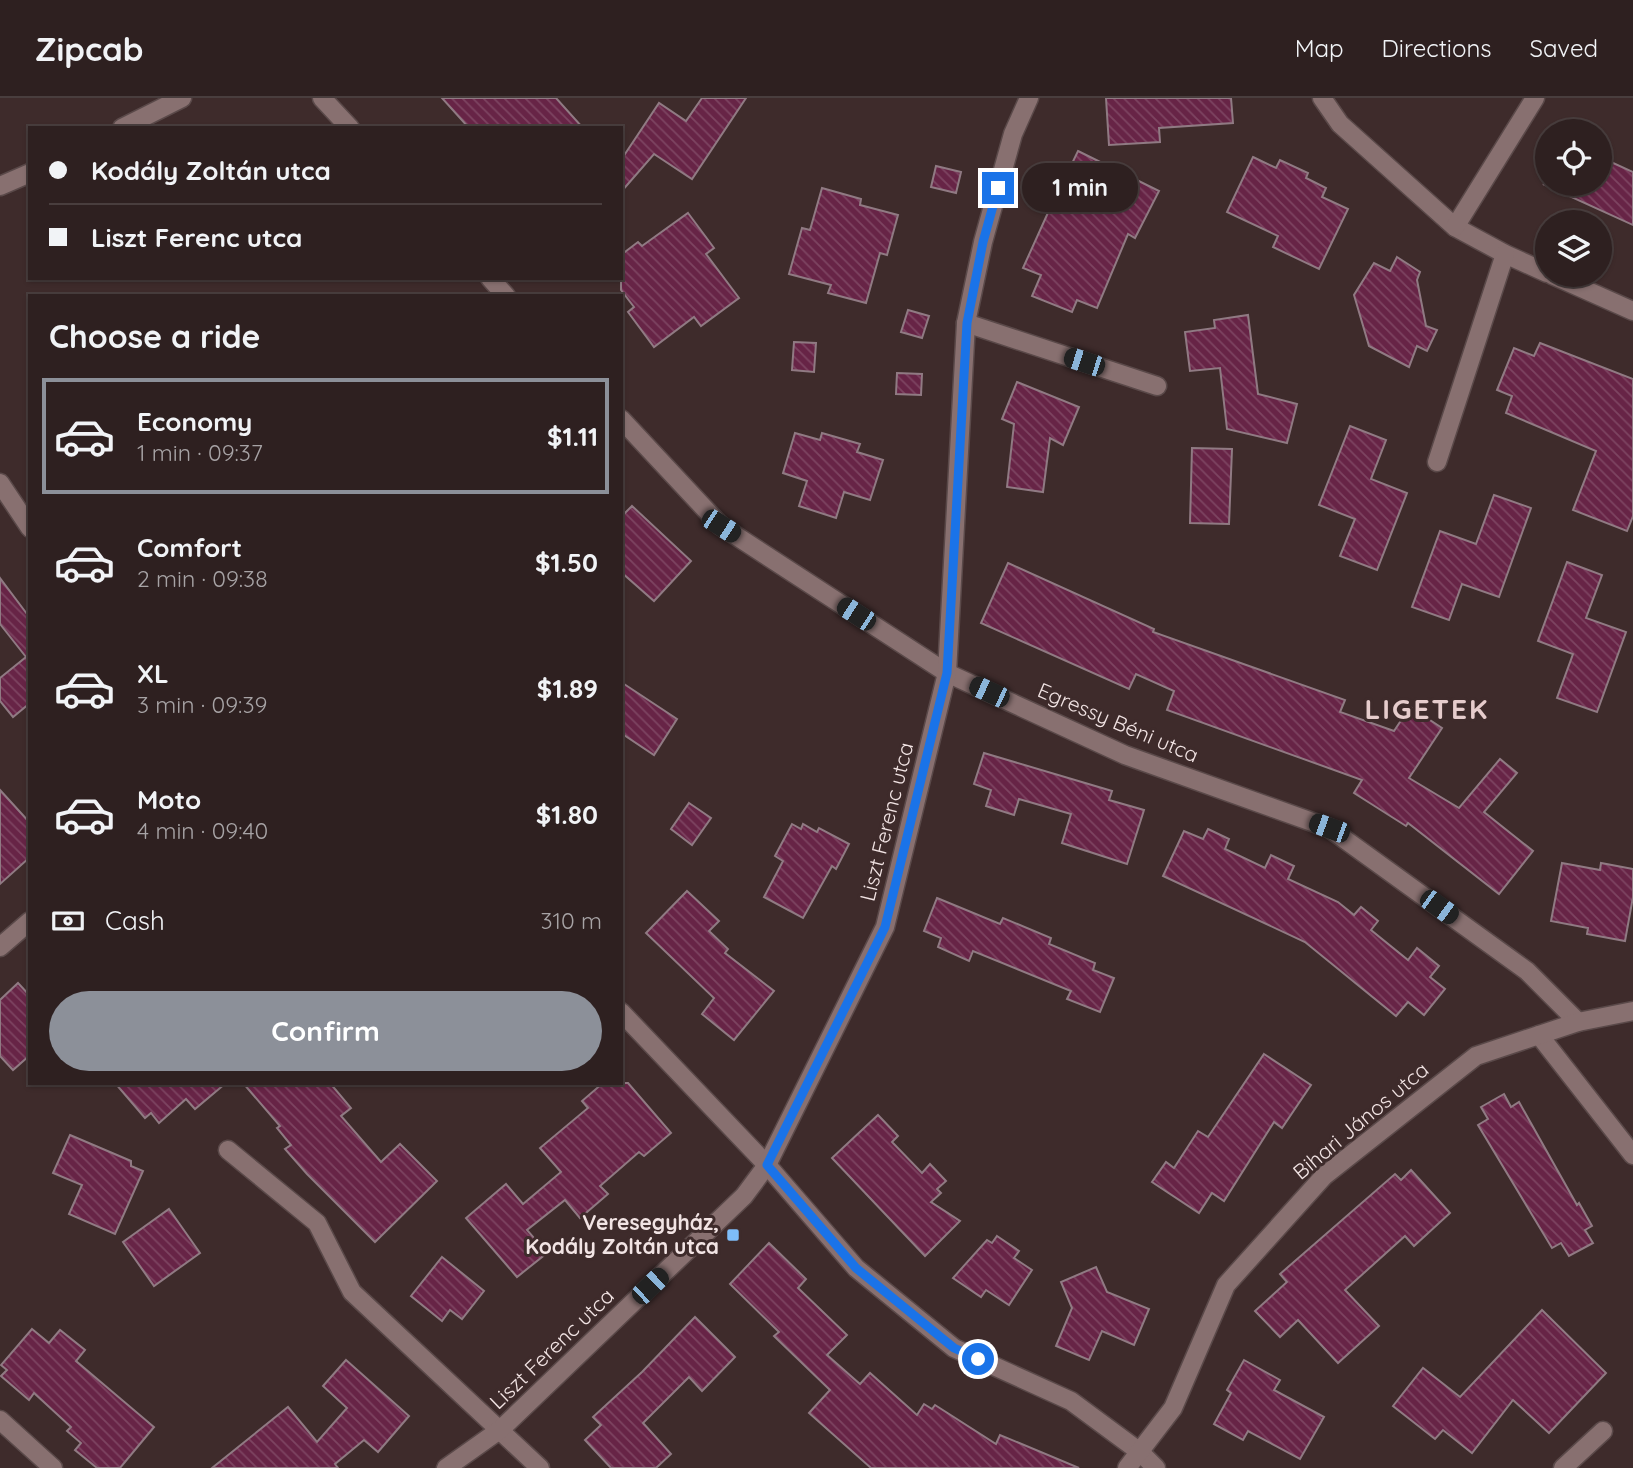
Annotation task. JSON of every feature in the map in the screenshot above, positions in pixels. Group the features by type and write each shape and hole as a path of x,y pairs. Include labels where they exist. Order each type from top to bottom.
{"street":[{"path":"126,126 182,98"},
{"path":"322,98 348,126"},
{"name":"Liszt Ferenc utca","path":"446,1468 501,1429 744,1196 767,1165 885,927 947,673 967,323 983,242 1013,134 1029,98"},
{"path":"1322,98 1340,124 1455,227 1535,268"},
{"path":"1455,227 1535,98"},
{"path":"0,186 28,174"},
{"path":"1437,462 1505,254"},
{"path":"492,280 504,294"},
{"path":"1579,287 1633,311"},
{"path":"967,323 1157,386"},
{"name":"Egressy Béni utca","path":"623,421 721,526 947,673 1125,755 1329,828 1527,971 1578,1022"},
{"path":"0,483 6,511 28,527"},
{"path":"0,947 28,923"},
{"name":"Bihari János utca","path":"1127,1468 1173,1408 1226,1285 1324,1176 1476,1056 1578,1022 1633,1012"},
{"path":"623,1014 767,1165 856,1268 954,1348 1071,1401 1140,1452 1156,1468"},
{"path":"1539,1035 1633,1155"},
{"name":"Liszt Ferenc utca","path":"228,1150 317,1223 352,1292 540,1468"},
{"path":"0,1420 53,1468"},
{"path":"1563,1468 1603,1432"}],"building":[{"path":"442,98 556,98 581,126 467,126"},
{"path":"702,98 746,98 692,179 654,154 623,190 623,157 659,103 686,121"},
{"path":"1106,98 1231,98 1233,123 1159,128 1160,142 1109,145"},
{"path":"1078,151 1159,191 1135,238 1128,234 1097,308 1077,300 1072,312 1032,296 1041,275 1023,268 1056,195 1078,200 1083,186 1065,178"},
{"path":"1253,157 1276,168 1280,160 1308,173 1306,178 1326,188 1322,197 1348,209 1319,269 1273,247 1278,236 1227,212"},
{"path":"1612,162 1633,172 1633,225 1612,215 1612,210 1600,210 1569,196 1612,196"},
{"path":"936,166 961,172 956,193 931,187"},
{"path":"822,188 861,199 860,205 898,215 887,255 880,253 866,303 828,293 831,285 789,274 802,228 810,230"},
{"path":"688,213 714,248 706,254 739,298 701,326 694,317 654,347 628,312 634,307 621,290 623,253 638,242 642,246"},
{"path":"1397,257 1420,272 1417,280 1426,326 1437,330 1427,351 1417,346 1409,367 1369,346 1354,295 1374,263 1390,271"},
{"path":"908,310 929,316 922,338 901,332"},
{"path":"1248,315 1258,394 1297,404 1287,443 1227,429 1220,368 1190,371 1185,332 1215,328 1214,320"},
{"path":"794,342 816,343 814,372 792,370"},
{"path":"1540,343 1633,379 1633,516 1627,531 1573,510 1596,451 1506,413 1512,396 1497,390 1514,348 1534,356"},
{"path":"897,373 922,374 921,395 896,394"},
{"path":"1017,382 1079,407 1063,445 1050,438 1043,492 1007,487 1014,424 1002,419"},
{"path":"1350,426 1386,440 1371,479 1407,493 1377,570 1340,556 1355,519 1319,505"},
{"path":"795,433 820,440 822,433 860,444 857,452 883,460 870,500 844,492 836,518 799,506 807,481 783,473"},
{"path":"1192,448 1232,449 1229,524 1190,523"},
{"path":"1494,495 1531,508 1499,597 1462,584 1449,620 1412,607 1440,531 1476,544"},
{"path":"632,506 691,561 654,601 623,574 623,515"},
{"path":"1567,562 1602,575 1586,618 1626,632 1597,712 1557,698 1573,654 1538,641"},
{"path":"1008,563 1154,629 1153,632 1345,700 1340,712 1394,731 1410,707 1442,728 1409,778 1459,808 1500,759 1517,773 1484,812 1533,851 1499,894 1408,823 1406,826 1354,793 1362,780 1167,710 1174,691 1136,674 1129,689 981,623"},
{"path":"0,578 28,615 28,705 13,717 0,701 0,678 26,657 0,624"},
{"path":"623,683 677,719 654,755 623,734"},
{"path":"984,753 1112,791 1109,800 1144,810 1127,864 1062,843 1071,814 1019,799 1014,815 986,806 991,790 974,784"},
{"path":"0,790 28,821 28,859 0,884"},
{"path":"689,803 711,818 692,845 671,829"},
{"path":"792,824 801,829 803,824 817,832 819,828 849,844 836,869 832,866 803,918 764,897 783,861 775,856"},
{"path":"1208,829 1229,839 1225,849 1265,868 1271,855 1294,866 1288,879 1338,902 1354,915 1361,907 1378,921 1371,930 1408,960 1417,948 1439,966 1430,977 1445,989 1424,1015 1408,1002 1396,1016 1305,942 1163,876 1184,831 1203,839"},
{"path":"1562,863 1600,870 1601,863 1633,869 1633,897 1625,941 1587,934 1588,928 1551,921"},
{"path":"687,891 719,921 709,931 728,949 725,953 774,991 734,1040 702,1014 714,998 646,933"},
{"path":"937,898 1000,924 1003,918 1051,938 1049,944 1095,963 1093,970 1114,978 1100,1012 1067,999 1071,991 973,951 969,961 938,947 941,938 924,931"},
{"path":"18,983 28,994 28,1057 13,1070 0,1056 0,1000"},
{"path":"1264,1054 1311,1085 1282,1128 1274,1122 1224,1201 1212,1193 1199,1213 1152,1182 1166,1162 1174,1168 1198,1131 1208,1137"},
{"path":"628,1083 671,1133 644,1156 639,1152 600,1186 608,1194 580,1218 565,1200 527,1230 547,1253 517,1277 466,1218 506,1184 523,1204 561,1172 540,1148 588,1108 582,1101 601,1085"},
{"path":"117,1085 224,1085 195,1109 186,1099 159,1123 151,1113 145,1118"},
{"path":"245,1085 332,1085 351,1108 341,1116 381,1162 400,1144 437,1181 375,1242 285,1149 291,1145 277,1128 280,1126"},
{"path":"1504,1094 1511,1107 1519,1102 1577,1205 1579,1203 1592,1226 1585,1230 1593,1243 1569,1256 1561,1243 1552,1248 1478,1125 1488,1119 1481,1107"},
{"path":"878,1115 898,1136 892,1142 922,1173 930,1164 946,1181 937,1189 941,1193 931,1202 960,1221 925,1256 832,1158"},
{"path":"70,1135 131,1161 131,1166 143,1171 115,1234 69,1214 82,1185 53,1173"},
{"path":"1411,1170 1450,1213 1414,1246 1405,1236 1345,1290 1379,1326 1338,1363 1298,1320 1280,1337 1255,1311 1287,1282 1280,1274 1395,1174 1401,1180"},
{"path":"169,1209 200,1253 154,1286 123,1242"},
{"path":"997,1236 1019,1251 1014,1258 1032,1270 1009,1305 986,1290 981,1297 953,1278 987,1240 992,1243"},
{"path":"769,1243 806,1279 798,1288 847,1335 827,1355 860,1384 870,1373 917,1415 924,1404 932,1409 935,1405 996,1444 1000,1435 1079,1468 871,1468 809,1413 830,1390 774,1336 779,1332 730,1284"},
{"path":"442,1257 484,1291 462,1319 450,1310 442,1321 411,1296"},
{"path":"1096,1267 1107,1292 1149,1309 1134,1345 1102,1331 1089,1360 1056,1346 1072,1308 1061,1282"},
{"path":"1542,1310 1606,1373 1549,1433 1513,1400 1472,1453 1443,1430 1435,1439 1393,1406 1423,1368 1460,1397"},
{"path":"695,1317 735,1357 702,1391 689,1377 643,1423 671,1454 656,1468 611,1468 585,1440 601,1425 593,1417 642,1372"},
{"path":"32,1329 49,1343 60,1330 85,1350 76,1361 154,1427 120,1468 97,1468 75,1450 81,1443 67,1431 71,1427 34,1393 29,1400 1,1376 7,1370 1,1365"},
{"path":"346,1360 409,1416 378,1452 364,1440 335,1464 338,1468 212,1468 288,1407 317,1442 347,1408 323,1386"},
{"path":"1244,1360 1280,1380 1274,1390 1324,1417 1300,1459 1248,1431 1243,1440 1214,1424 1231,1393 1227,1390"}],"place":[{"name":"Veresegyház, Kodály Zoltán utca","path":"733,1235"}],"district":[{"name":"LIGETEK","path":"1427,709"}],"route":[{"path":"978,1359 954,1348 856,1268 767,1165 885,927 947,673 967,323 983,242 998,188"}]}
